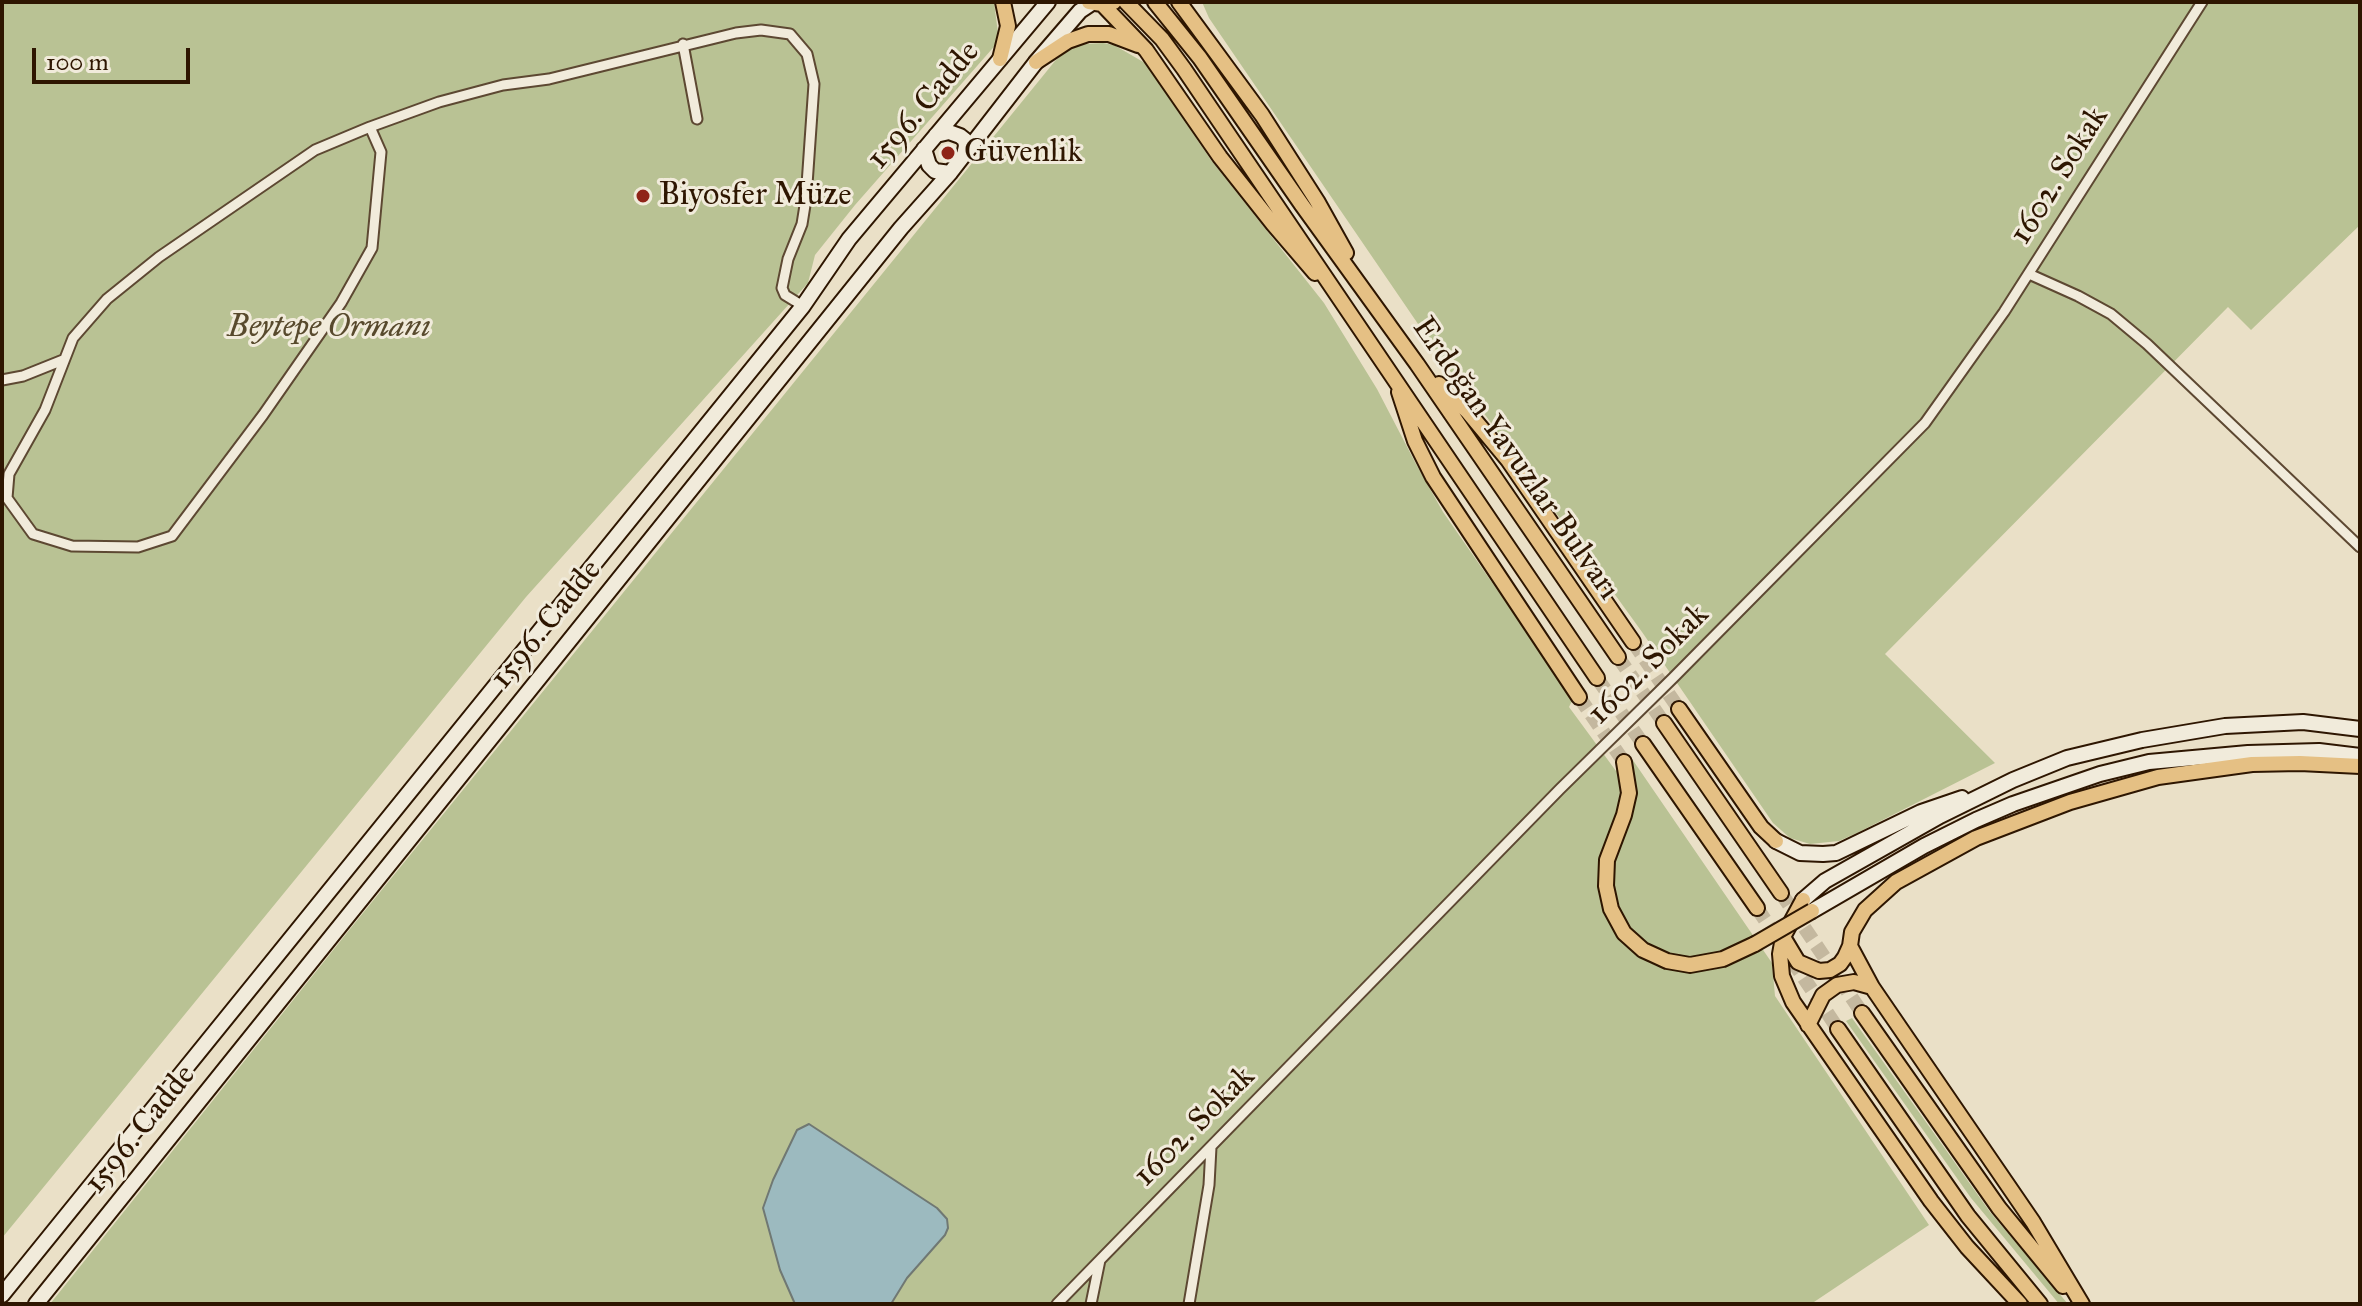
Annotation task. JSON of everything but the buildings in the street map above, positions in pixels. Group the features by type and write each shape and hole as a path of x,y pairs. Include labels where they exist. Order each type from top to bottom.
{"main road":[{"path":"1000,59 1008,26 1003,2"},
{"name":"1596. Cadde","path":"2,1295 803,306 849,239 1048,2"},
{"name":"Erdoğan Yavuzlar Bulvarı","path":"1155,2 1200,58 1417,364 1618,657"},
{"name":"Erdoğan Yavuzlar Bulvarı","path":"1179,2 1262,115 1334,229 1366,292"},
{"path":"1190,2 1206,37"},
{"name":"1596. Cadde","path":"36,1304 901,228 950,173 1036,62 1080,11 1099,3"},
{"name":"Erdoğan Yavuzlar Bulvarı","path":"1099,3 1146,50 1247,192 1351,314"},
{"name":"Erdoğan Yavuzlar Bulvarı","path":"1129,4 1162,39 1184,69 1597,678"},
{"path":"1036,62 1068,41 1088,34 1109,34 1146,50"},
{"path":"936,135 949,132 960,136 965,140 964,155"},
{"path":"924,149 929,165 935,171 950,173"},
{"path":"1417,364 1468,412 1508,460 1633,642"},
{"path":"1396,380 1415,441 1433,477 1579,697"},
{"path":"1679,709 1761,827 1776,841 1800,853 1836,853 1921,812 1994,789"},
{"path":"2020,1304 1953,1229 1793,1002 1782,976 1780,954 1783,937 1807,905 1816,887 1994,789 2067,758 2129,742 2225,726 2283,722 2360,729"},
{"path":"1664,723 1781,893"},
{"path":"1643,744 1757,908"},
{"path":"1624,762 1629,793 1624,815 1610,848 1606,872 1611,909 1624,933 1643,950 1667,961 1690,965 1723,959 1755,944 1807,905 1997,810 2100,774 2149,762 2248,753 2319,751 2360,756"},
{"path":"1783,937 1798,962 1819,971 1830,970 1840,964 1850,946 1852,932 1865,910 1896,882 1976,838 2037,813 2158,777 2252,764 2360,766"},
{"path":"1850,946 1872,987 2033,1222 2081,1304"},
{"path":"1808,1025 1817,1004 1830,989 1846,982 1872,987"},
{"path":"1862,1013 1999,1208 2081,1304"},
{"path":"1838,1029 1968,1216 2040,1304"}],"street":[{"name":"1602. Sokak","path":"1057,1304 1560,789 1925,423 2029,274 2202,2"},
{"path":"370,127 381,152 372,248 341,303 263,415 172,536 138,547 72,546 33,534 7,498 9,474 45,410 73,338 107,299 159,257 315,150 370,127 439,102 503,85 549,79 683,44 761,30 790,34 807,54 814,84 806,199 802,224 788,259 782,288 785,295 803,306"},
{"path":"683,44 697,119"},
{"path":"2029,274 2111,314 2147,344 2360,547"},
{"path":"2,380 23,376 63,360"},
{"path":"1189,1304 1209,1185 1211,1147"},
{"path":"1091,1304 1101,1260"}],"green space":[{"name":"Beytepe Ormanı","path":"2,2 994,2 999,41 815,255 808,283 526,597 2,1238"},
{"path":"1202,2 2360,2 2360,225 2251,330 2228,307 1885,654 1995,763 1839,841 1810,844 1790,838 1773,823 1642,632 1486,416 1457,381 1209,18"},
{"path":"1085,44 1114,45 1145,63 1211,160 1324,303 1377,389 1443,512 1573,699 1569,707 1616,771 1630,756 1772,963 1775,996 1929,1225 1811,1304 50,1304 350,929 1055,61 1067,50"},
{"path":"1852,1018 1990,1212 2068,1304 2059,1304 1971,1198 1846,1021"}],"water":[{"path":"809,1124 937,1208 947,1219 945,1235 907,1278 891,1304 795,1304 780,1270 763,1208 797,1130"}],"tunnel":[{"path":"1633,642 1679,709"},
{"path":"1618,657 1664,723"},
{"path":"1597,678 1643,744"},
{"path":"1579,697 1624,762"},
{"path":"1781,893 1862,1013"},
{"path":"1757,908 1838,1029"}],"place":[{"name":"Güvenlik","path":"948,153"},
{"name":"Biyosfer Müze","path":"643,196"}]}
